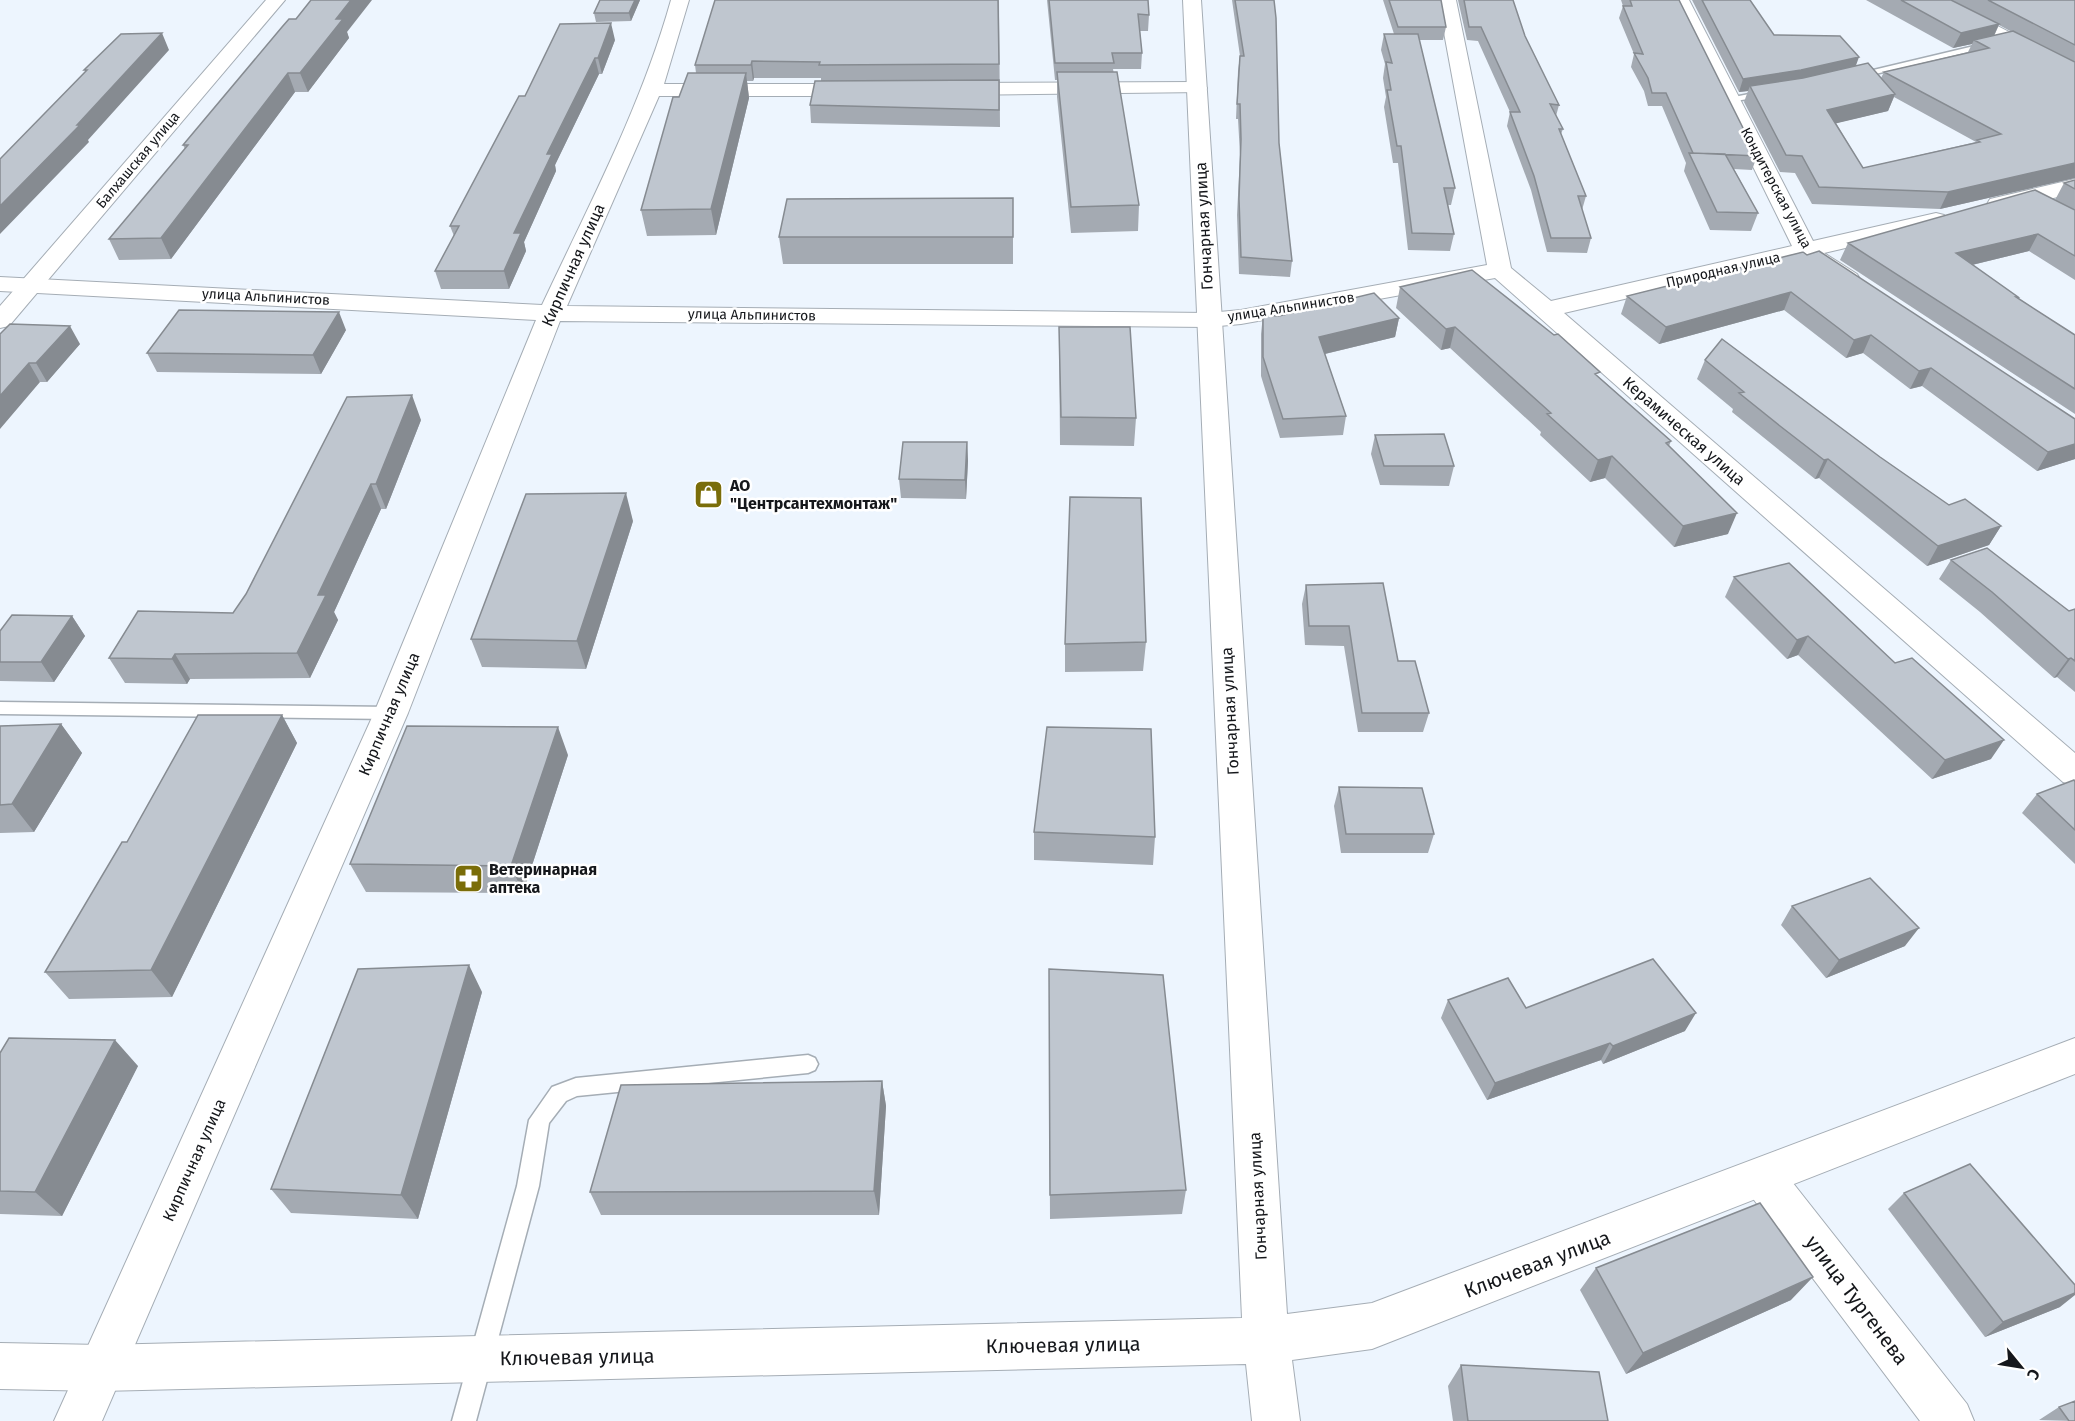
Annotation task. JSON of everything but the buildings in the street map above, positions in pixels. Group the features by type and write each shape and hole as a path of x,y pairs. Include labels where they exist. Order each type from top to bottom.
{"street":[{"name":"Балхашская улица","path":"0,321 276,0"},
{"name":"Кирпичная улица","path":"78,1421 391,713 551,313 652,90 667,49 680,0"},
{"name":"Гончарная улица","path":"1192,0 1266,1340 1276,1421"},
{"path":"1447,0 1500,270"},
{"name":"Кондитерская улица","path":"1680,0 1806,251 1866,291"},
{"path":"1933,0 2075,74"},
{"path":"936,90 1197,88"},
{"path":"652,90 877,90"},
{"name":"Природная улица","path":"1546,310 1806,251 2075,186"},
{"path":"2030,197 2057,213"},
{"name":"улица Альпинистов","path":"0,284 551,313 1208,320 1241,317 1500,270"},
{"name":"Керамическая улица","path":"1500,270 2075,773"},
{"name":"Ключевая улица","path":"0,1366 101,1368 1266,1340 1372,1326 1763,1178 2075,1056"},
{"name":"улица Тургенева","path":"1763,1178 1950,1421"}],"lane":[{"path":"1841,79 2010,40"},
{"path":"1729,99 1785,91"},
{"path":"0,708 391,713"},
{"path":"464,1421 528,1186 539,1120 559,1094 576,1087 808,1064"}],"place":[{"name":"АО \"Центрсантехмонтаж\"","path":"709,494"},
{"name":"Ветеринарная аптека","path":"468,878"}]}
